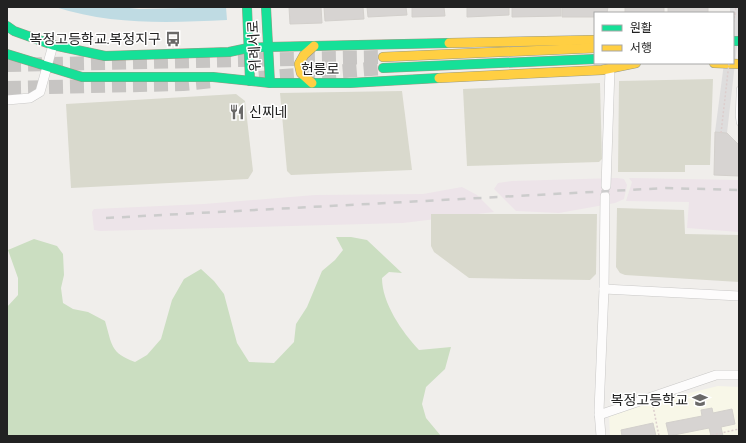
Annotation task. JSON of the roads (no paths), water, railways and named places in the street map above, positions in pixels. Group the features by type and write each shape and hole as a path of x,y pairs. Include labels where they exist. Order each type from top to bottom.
{"main road":[{"name":"위례서로","path":"247,7 250,81"},
{"name":"위례서로","path":"266,7 270,83"},
{"name":"헌릉로","path":"7,26 14,31 53,45 105,56 229,52 248,48 267,47 594,40"},
{"path":"312,83 304,78 298,64 304,53 314,46"},
{"path":"383,58 594,48"},
{"name":"헌릉로","path":"7,54 82,77 184,76 213,77 270,83 372,82 602,70 632,64"},
{"path":"384,68 594,59"}],"street":[{"path":"7,100 30,98 40,92 53,45"},
{"path":"606,186 610,69"},
{"path":"601,436 599,415 604,290 605,196"},
{"path":"604,290 739,296"},
{"path":"599,415 716,375 739,375"}],"lane":[{"path":"739,89 739,123"}],"water":[{"path":"55,7 120,7 139,9 226,7 227,20 161,22 119,20 76,13"}],"tunnel":[{"path":"7,65 383,57"},
{"path":"259,78 383,68"},
{"path":"7,88 183,84 214,81"}],"railway":[{"path":"106,218 666,188 739,190"}],"place":[{"name":"복정고등학교.복정지구","path":"173,39"},
{"name":"신찌네","path":"237,112"},
{"name":"복정고등학교","path":"700,400"}]}
